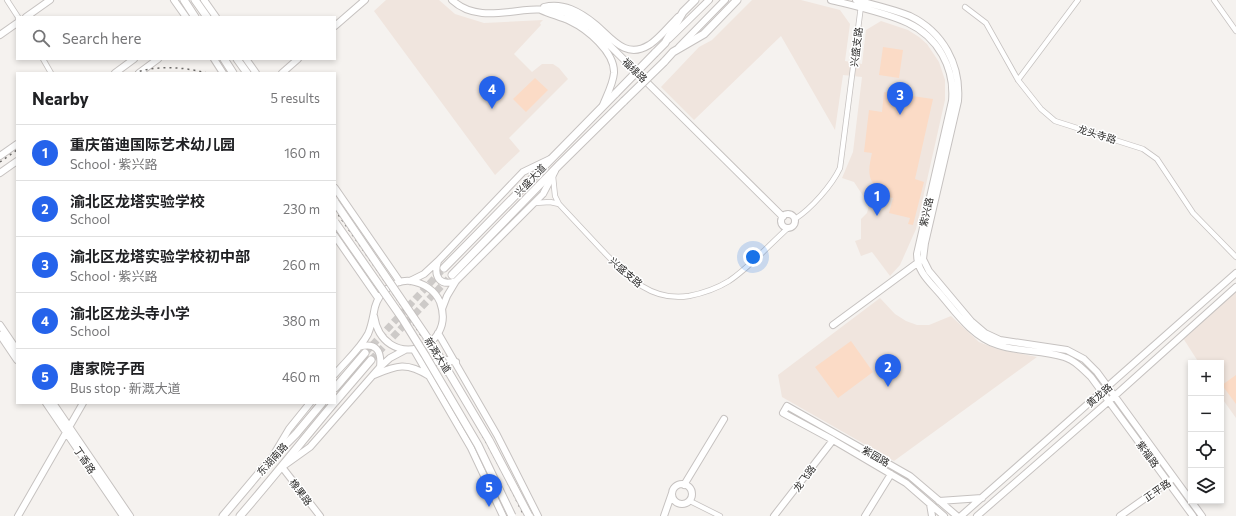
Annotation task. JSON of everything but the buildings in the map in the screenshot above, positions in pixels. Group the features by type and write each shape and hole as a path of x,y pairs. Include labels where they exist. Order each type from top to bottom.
{"main road":[{"path":"184,0 194,16"},
{"path":"195,0 206,16"},
{"path":"665,43 684,12 696,0"},
{"path":"674,52 704,34 737,0"},
{"name":"兴盛大道","path":"444,268 665,43"},
{"name":"兴盛大道","path":"454,278 559,164 674,52"},
{"path":"225,60 232,72"},
{"path":"238,60 245,72"},
{"name":"新溉大道","path":"336,203 435,349 489,440 529,516"},
{"name":"新溉大道","path":"336,223 402,318 425,355 478,445 512,516"},
{"path":"336,387 365,353"},
{"name":"东湖南路","path":"336,402 371,360"},
{"name":"东湖南路","path":"223,516 270,460 296,434 321,404"},
{"name":"东湖南路","path":"240,516 334,404"}],"street":[{"path":"7,0 17,16"},
{"path":"27,16 50,0"},
{"path":"174,0 185,16"},
{"path":"204,0 215,16"},
{"path":"336,25 365,0"},
{"name":"福缘路","path":"452,0 469,11 482,14 538,8 555,10 573,15 591,28 783,217 782,223 784,227 788,228"},
{"path":"665,43 709,0"},
{"path":"674,52 725,0"},
{"name":"紫兴路","path":"831,0 859,3 902,13 929,28 943,42 953,62 959,92 958,101 925,243 923,259"},
{"path":"1018,80 1078,0"},
{"path":"1214,0 1236,31"},
{"name":"紫兴路","path":"859,3 899,19 924,33 937,46 947,64 950,75 953,93 952,101 919,241 917,263"},
{"name":"兴盛支路","path":"795,219 824,192 840,168 859,3"},
{"path":"538,8 556,5 571,9 594,23 615,43 625,49 638,50 650,45 684,12"},
{"name":"龙头寺路","path":"965,7 986,23 1018,80 1041,109 1056,121 1143,149 1157,159 1193,212 1236,257"},
{"path":"538,8 552,15 570,21 588,32 608,52 613,61 614,72 612,84 602,107"},
{"path":"178,16 181,10"},
{"path":"0,35 16,24"},
{"path":"44,60 50,72"},
{"path":"116,72 133,60"},
{"path":"140,72 157,60"},
{"path":"215,60 222,72"},
{"path":"247,60 256,72"},
{"path":"283,72 297,60"},
{"path":"0,156 16,145"},
{"path":"410,281 424,274 438,262 524,172 553,157"},
{"path":"0,173 16,162"},
{"path":"438,262 436,269 437,277 442,282 450,284 454,278 543,194 559,164"},
{"path":"553,175 555,196 559,204"},
{"path":"336,189 400,282"},
{"path":"533,204 541,202 559,204"},
{"name":"兴盛支路","path":"559,204 633,280 646,289 671,297 682,297 709,292 720,286 739,273 788,228"},
{"path":"783,217 789,214 795,219 791,228 788,228"},
{"path":"336,237 378,298"},
{"path":"358,269 366,272 373,272 379,267 381,260 380,252"},
{"path":"833,325 923,259 928,271 971,321 985,333 1000,340 1067,350 1084,359 1097,372 1108,387"},
{"path":"917,263 923,274 954,311 967,325 982,337 998,345 1065,357 1080,366 1091,376 1102,392"},
{"name":"黄龙路","path":"961,516 1236,273"},
{"path":"442,309 454,278"},
{"path":"336,373 368,334 378,298 388,288 400,282 410,281 421,283 431,289 438,298 442,309 443,319 440,329 434,339 425,346 414,350 404,350 395,347 383,338 375,325 374,316"},
{"name":"黄龙路","path":"977,516 1100,410 1236,287"},
{"path":"0,325 16,349"},
{"name":"新溉大道","path":"438,333 456,362 497,436 538,516"},
{"path":"0,335 16,359"},
{"path":"358,347 365,345 373,346 378,351 381,358 380,367"},
{"path":"282,467 310,447 380,367 390,358 404,350"},
{"name":"新溉大道","path":"414,350 471,448 504,516"},
{"path":"372,376 390,368 404,366 418,368 430,377 431,369 434,364 442,359 456,362"},
{"name":"紫福路","path":"1108,387 1202,516"},
{"name":"紫福路","path":"1102,392 1193,516"},
{"name":"丁香路","path":"47,404 68,429 130,516"},
{"name":"丁香路","path":"54,404 123,516"},
{"path":"18,516 82,404"},
{"path":"270,460 289,428 309,404"},
{"name":"紫园路","path":"944,516 906,482 783,413 787,406 910,476 956,516"},
{"path":"1100,410 1108,408 1117,412"},
{"path":"684,485 724,419"},
{"name":"龙飞路","path":"774,516 833,440"},
{"name":"橡果路","path":"282,467 320,516"},
{"path":"865,516 891,474"},
{"name":"正平路","path":"1120,516 1174,478"},
{"path":"665,514 676,487 684,485 688,486 692,492 690,501"},
{"path":"673,492 673,498 681,504"},
{"path":"939,500 982,498"},
{"path":"665,514 672,508 690,501"},
{"path":"690,501 720,516"},
{"path":"930,504 932,516"},
{"path":"985,516 987,508"}],"shaded area":[{"path":"386,0 439,0 455,14 484,23 543,20 540,23 541,25 514,54 532,72 542,64 553,64 559,68 568,79 509,138 520,151 495,175 374,11"},
{"path":"752,0 801,0 840,10 850,24 845,61 862,64 866,30 881,21 908,30 919,37 927,44 939,62 945,80 945,100 916,229 900,265 890,276 872,252 861,256 855,241 861,239 861,219 867,213 869,205 854,182 842,178 853,152 862,77 843,75 835,130 781,36 694,120 661,87 699,47 712,40"},
{"path":"883,47 903,50 899,78 879,75"},
{"path":"535,78 548,90 526,112 513,99"},
{"path":"884,92 933,99 915,179 924,182 913,225 908,224 910,218 889,213 893,198 884,196 885,193 871,181 869,171 872,153 864,152 869,110 882,112"},
{"path":"1236,291 1236,418 1224,401 1224,360 1197,360 1183,338"},
{"path":"880,298 895,314 906,321 917,325 929,325 951,316 979,342 997,349 1037,357 894,461 782,397 778,375"},
{"path":"851,341 873,372 838,398 815,367"},
{"path":"1236,375 1236,404 1224,388 1224,384"}],"tunnel":[{"path":"365,353 444,268"},
{"path":"371,360 452,275"}],"railway":[{"path":"137,72 161,68 189,69 202,72"},
{"path":"0,162 16,151"},
{"path":"336,211 412,321 460,397 483,436 524,516"}],"place":[{"name":"渝北区龙头寺小学","path":"492,109"},
{"name":"渝北区龙塔实验学校初中部","path":"900,115"},
{"name":"重庆笛迪国际艺术幼儿园","path":"877,216"},
{"name":"渝北区龙塔实验学校","path":"888,387"},
{"name":"唐家院子西","path":"489,507"}]}
